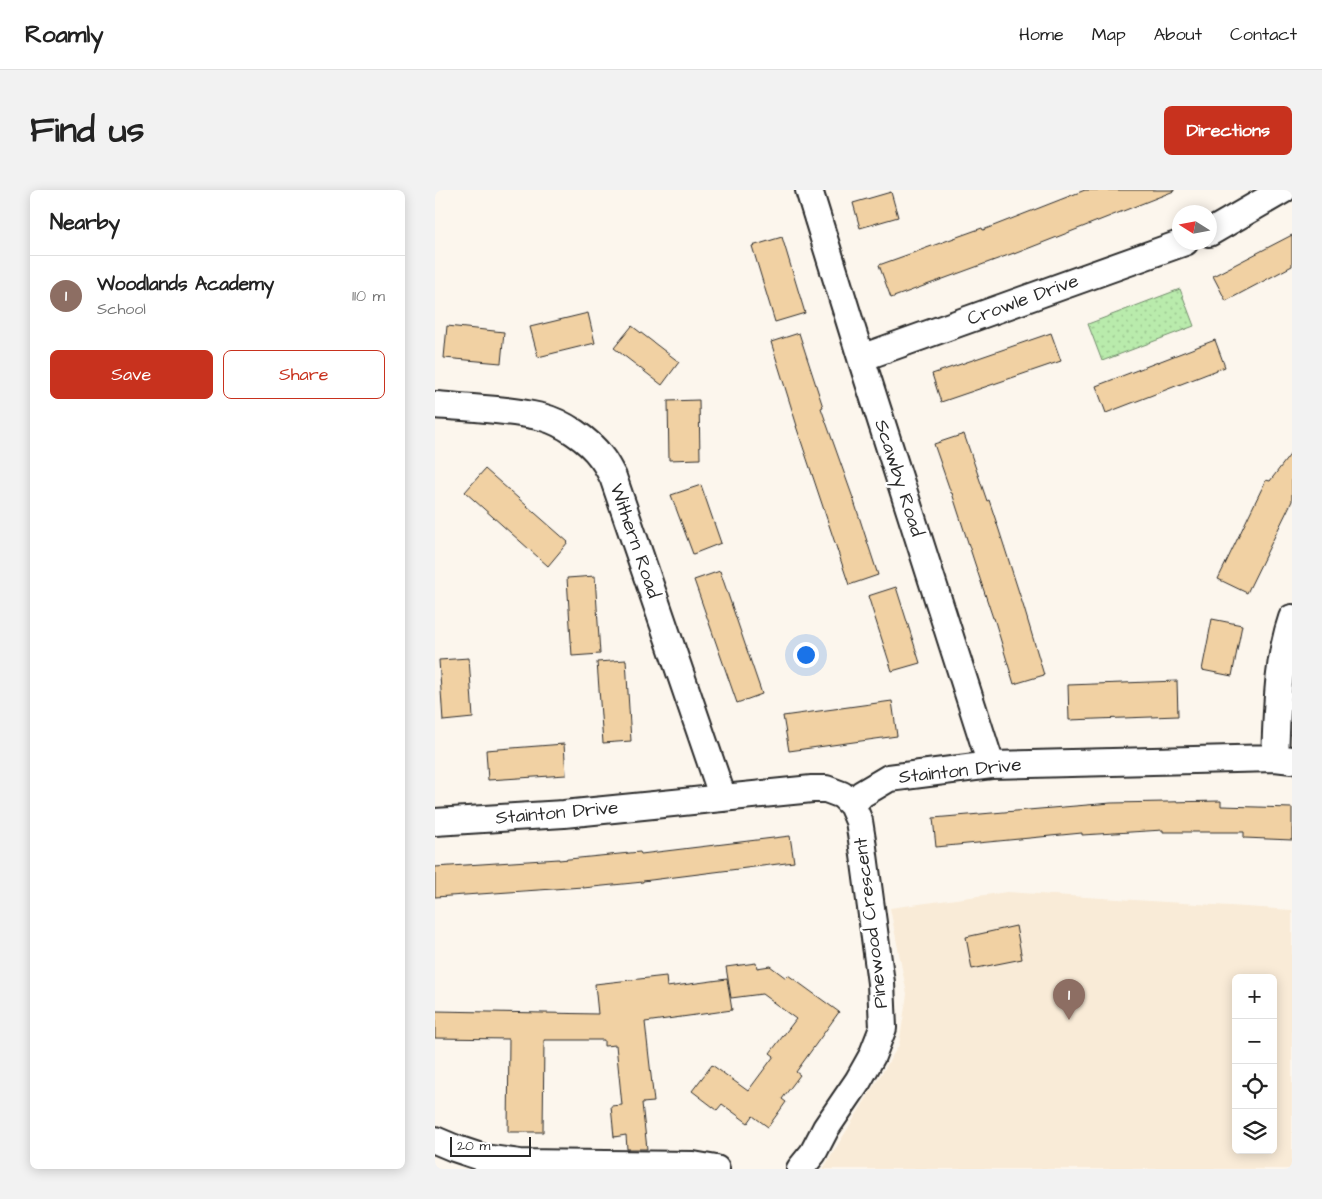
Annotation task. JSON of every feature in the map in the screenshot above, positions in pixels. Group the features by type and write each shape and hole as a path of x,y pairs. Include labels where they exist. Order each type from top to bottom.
{"street":[{"name":"Scawby Road","path":"809,190 991,765"},
{"path":"1217,228 1283,190"},
{"name":"Crowle Drive","path":"861,358 1172,247"},
{"name":"Withern Road","path":"435,405 543,417 566,427 586,441 601,456 613,477 723,798"},
{"path":"1283,759 1277,700 1282,664 1292,618"},
{"name":"Stainton Drive","path":"435,822 564,814 812,789 826,789 842,795 852,805 862,794 889,778 991,765 1283,759"},
{"name":"Pinewood Crescent","path":"799,1169 813,1152 826,1128 858,1081 872,1056 883,1028 881,983 862,840 859,821 852,805"},
{"path":"446,1152 520,1164 693,1165 715,1169"}],"shaded area":[{"path":"1007,892 1292,910 1292,1169 823,1169 899,1045 907,994 890,908"}],"green space":[{"path":"1180,289 1194,326 1102,361 1088,324"}],"building":[{"path":"1085,190 1174,191 1014,254 891,298 879,265 982,228 983,230"},
{"path":"891,192 898,217 860,228 853,203"},
{"path":"1292,235 1292,266 1226,301 1213,276"},
{"path":"782,237 805,313 775,322 752,246"},
{"path":"588,313 595,343 538,357 530,327"},
{"path":"447,326 504,332 501,363 444,358"},
{"path":"632,326 679,362 662,385 614,348"},
{"path":"799,333 823,407 821,408 878,575 849,585 796,426 771,342"},
{"path":"1051,333 1061,361 941,402 932,374"},
{"path":"1215,340 1225,367 1106,413 1096,386"},
{"path":"699,400 700,459 669,460 668,401"},
{"path":"964,434 998,527 1044,675 1014,684 994,618 934,444"},
{"path":"1292,452 1292,501 1247,593 1218,579 1266,480 1270,481"},
{"path":"485,469 568,542 548,566 465,492"},
{"path":"701,485 721,543 693,554 671,495"},
{"path":"720,571 762,694 737,703 694,580"},
{"path":"595,576 600,654 572,656 567,578"},
{"path":"896,587 920,663 892,671 868,596"},
{"path":"1212,619 1242,625 1232,676 1202,670"},
{"path":"469,658 473,718 443,721 439,660"},
{"path":"626,660 631,741 603,743 597,662"},
{"path":"1177,681 1178,716 1069,720 1068,685"},
{"path":"892,701 897,736 789,751 783,716"},
{"path":"564,744 566,775 488,780 486,750"},
{"path":"1221,801 1221,806 1292,808 1292,840 1244,838 1244,832 1163,832 1163,830 1082,835 1082,833 936,847 933,818 1111,803"},
{"path":"790,836 794,862 583,888 435,897 435,867 559,860 640,852 641,854"},
{"path":"1016,926 1022,959 972,969 966,937"},
{"path":"756,963 757,968 770,966 786,978 788,975 839,1012 796,1072 800,1075 782,1099 786,1102 768,1127 753,1116 748,1123 722,1104 717,1110 692,1091 712,1065 748,1091 774,1056 770,1053 796,1019 762,994 731,998 726,967"},
{"path":"666,976 667,987 727,979 732,1010 645,1022 654,1102 642,1103 647,1149 627,1149 626,1135 614,1137 611,1106 622,1105 616,1045 604,1046 604,1040 544,1040 543,1132 508,1132 509,1039 435,1038 435,1011 598,1014 595,984"}],"place":[{"name":"Woodlands Academy","path":"1069,1020"}]}
